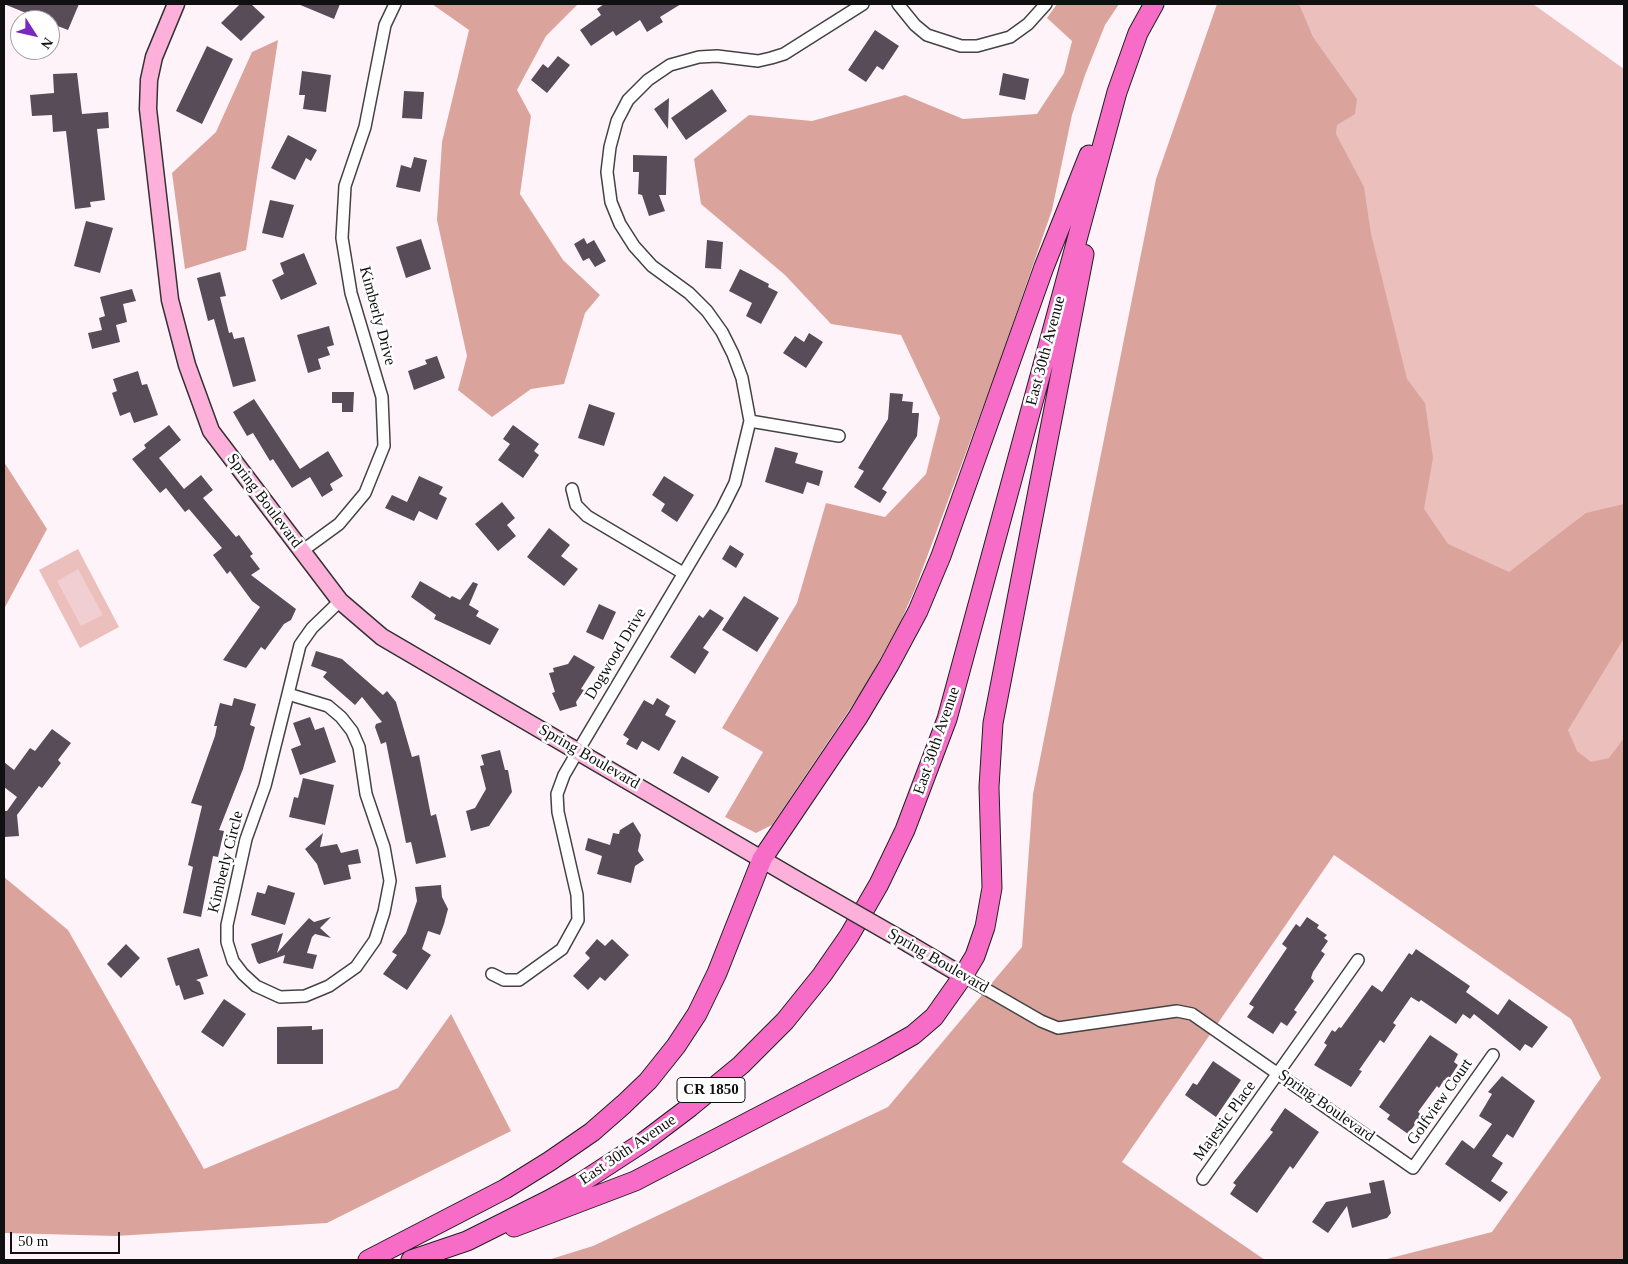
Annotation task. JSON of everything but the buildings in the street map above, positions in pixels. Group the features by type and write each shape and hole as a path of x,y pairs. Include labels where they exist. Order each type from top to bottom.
{"main road":[{"name":"East 30th Avenue","path":"410,1260 467,1241 582,1182 660,1130 741,1065 785,1020 822,975 849,936 905,830 949,710 1116,92 1138,33 1154,4"},
{"path":"368,1260 505,1189 592,1132 648,1081 676,1046 697,1014 717,973 762,858 858,717 918,611 941,556 1044,267 1116,92"},
{"path":"467,1241 543,1218 634,1181 883,1052 913,1035 934,1017 975,956 986,927 992,888 989,787 993,723 1056,400 1102,147"}],"street":[{"name":"Spring Boulevard","path":"176,4 154,57 148,109 170,300 187,365 211,430 340,601 357,617 396,646 1040,1021 1058,1028 1178,1011 1192,1014 1414,1168"},
{"name":"Kimberly Drive","path":"302,551 339,524 365,494 384,446 382,397 351,293 342,238 345,186 365,128 385,25 394,4"},
{"name":"Dogwood Drive","path":"492,974 504,980 519,980 562,949 578,920 577,894 558,812 557,794 564,775 722,509 735,483 750,421 742,378 722,332 707,310 689,293 652,266 634,246 620,224 611,202 607,172 610,146 617,121 628,100 648,80 670,65 699,57 758,60 784,54 863,4"},
{"path":"898,4 915,25 927,34 961,46 993,44 1010,37 1028,24 1046,4"},
{"path":"750,421 839,436"},
{"path":"572,489 576,505 587,516 683,573"},
{"name":"Kimberly Circle","path":"288,694 328,706 341,717 352,731 359,747 366,794 384,847 390,881 375,940 356,967 329,986 313,993 305,996 280,997 256,986 233,961 227,942 227,925 246,839 264,786 300,645 312,628 340,601"},
{"name":"Majestic Place","path":"1203,1178 1358,960"},
{"name":"Golfview Court","path":"1414,1168 1493,1055"}],"shaded area":[{"path":"432,4 578,4 546,36 517,90 531,116 520,194 563,260 600,295 585,313 564,384 531,389 492,417 458,390 467,356 437,220 442,142 469,30"},
{"path":"1057,4 1119,4 1105,25 1085,75 1072,115 1052,210 996,372 915,589 899,625 862,691 772,825 756,833 725,817 763,752 722,728 797,603 826,503 885,517 926,474 940,418 901,335 831,324 785,275 701,204 694,159 749,115 812,121 905,95 963,119 1037,114 1064,73 1072,41 1047,18"},
{"path":"1217,4 1299,4 1313,37 1357,99 1355,114 1337,125 1336,134 1364,187 1371,234 1407,379 1425,403 1433,458 1424,509 1448,544 1509,572 1586,513 1624,504 1624,638 1568,730 1577,751 1591,762 1609,758 1624,738 1624,1260 1383,1260 1492,1232 1601,1078 1571,1019 1334,855 1122,1162 1265,1260 548,1260 593,1246 888,1107 1022,947 1033,794 1156,179"},
{"path":"1275,4 1533,4 1624,69 1624,802 1526,728 1403,513"},
{"path":"278,40 246,250 185,269 172,173 216,132 252,52"},
{"path":"4,462 47,529 4,609"},
{"path":"78,549 119,627 80,648 39,570"},
{"path":"78,569 103,615 81,626 57,581"},
{"path":"4,877 68,930 204,1169 398,1088 451,1014 511,1131 327,1223 116,1236 4,1233"}]}
